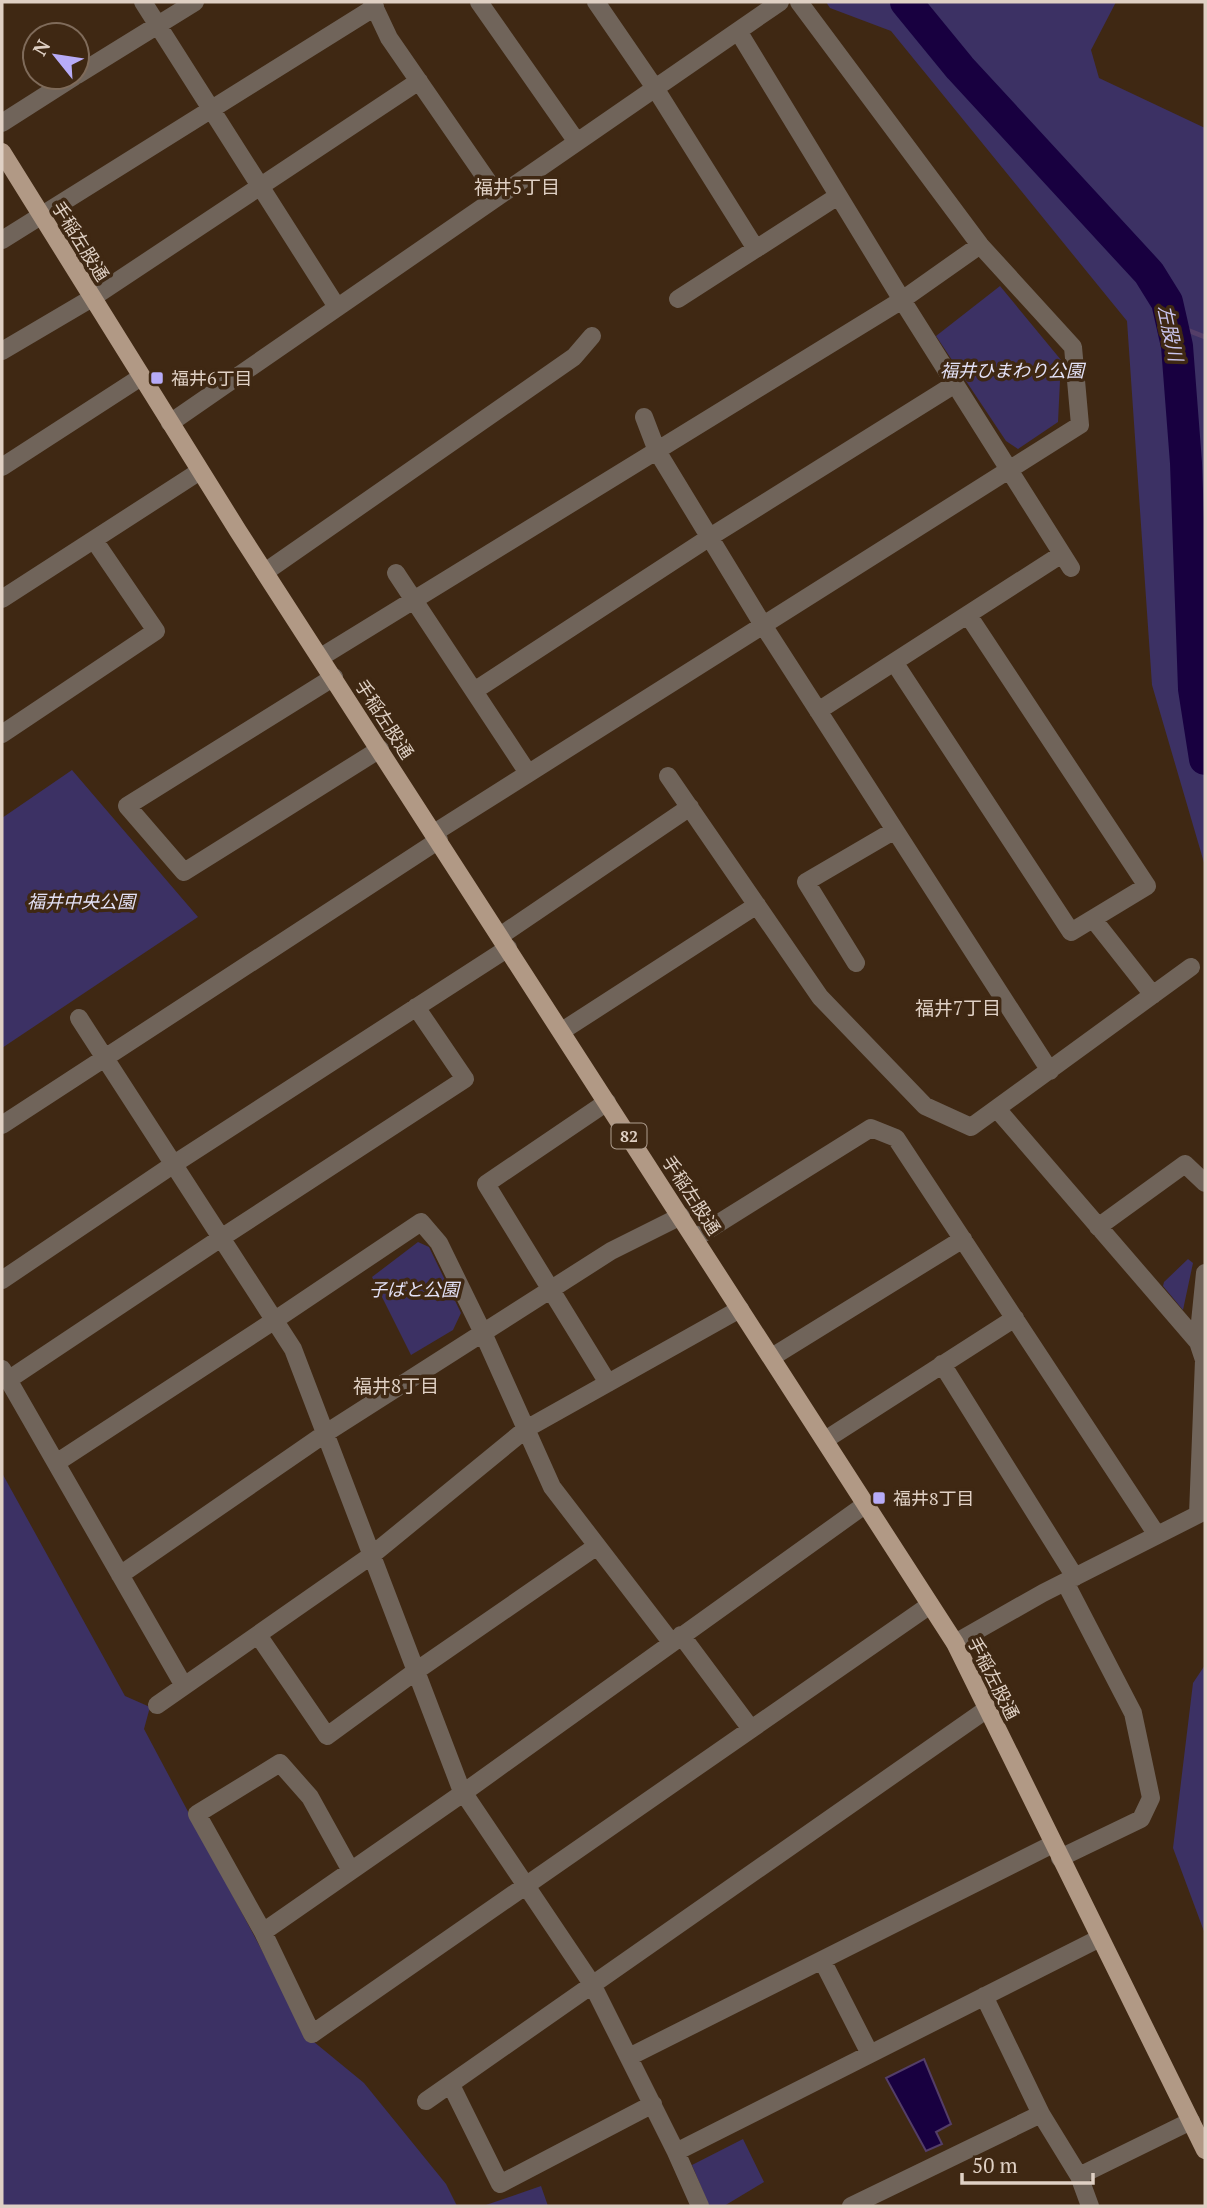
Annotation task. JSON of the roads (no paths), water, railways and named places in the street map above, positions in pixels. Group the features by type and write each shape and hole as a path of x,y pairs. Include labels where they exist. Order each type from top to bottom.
{"main road":[{"name":"手稲左股通","path":"2,152 200,471 954,1643 1205,2150"}],"street":[{"path":"143,2 337,307"},
{"path":"91,67 195,2"},
{"path":"479,2 577,142"},
{"path":"596,2 655,88 756,249"},
{"path":"170,422 780,2"},
{"path":"2,1125 528,774 1080,425 1073,347 980,245 799,2"},
{"path":"2,240 374,4 389,38 498,196"},
{"path":"738,31 902,300 1067,561 968,615 818,711"},
{"path":"2,351 92,298 419,81"},
{"path":"2,122 52,91"},
{"path":"678,299 838,196"},
{"path":"321,657 902,300 980,245"},
{"path":"265,572 574,357 592,336"},
{"path":"2,467 141,377"},
{"path":"474,691 710,537 955,384"},
{"path":"644,417 657,451 763,625 1050,1071"},
{"path":"2,599 200,471"},
{"path":"2,734 156,631 94,540"},
{"path":"397,573 528,774"},
{"path":"894,662 1071,932 1147,886 968,615"},
{"path":"334,677 127,806 184,872 380,749"},
{"path":"668,776 820,997 925,1106 971,1127 1191,967"},
{"path":"2,1280 174,1164 416,1007 690,807"},
{"path":"856,963 806,882 895,830"},
{"path":"562,1031 757,905"},
{"path":"1093,919 1153,995"},
{"path":"184,1686 5,1375 465,1079 416,1007"},
{"path":"79,1018 293,1349 463,1793 592,1984 677,2152 700,2206"},
{"path":"607,1102 486,1184 608,1383"},
{"path":"954,1643 1202,1513 1204,1360 1198,1342 997,1109"},
{"path":"695,1238 871,1128 896,1138 1157,1535"},
{"path":"1098,1227 1185,1164 1205,1183"},
{"path":"120,1576 326,1433 611,1251 681,1216"},
{"path":"56,1463 275,1321 421,1222 439,1243 483,1333 552,1487 597,1546 751,1729"},
{"path":"772,1357 963,1239"},
{"path":"1198,1342 1205,1273"},
{"path":"157,1705 372,1555 526,1429 740,1309"},
{"path":"825,1440 1015,1318"},
{"path":"629,2057 822,1960 1057,1851 1141,1819 1151,1798 1133,1713 1070,1580 942,1364"},
{"path":"263,1932 463,1793 866,1504"},
{"path":"258,1635 327,1735 597,1546"},
{"path":"352,1871 310,1797 280,1763 197,1814 263,1932 312,2034 930,1605"},
{"path":"426,2101 987,1709"},
{"path":"677,2152 1100,1938"},
{"path":"822,1960 870,2054"},
{"path":"984,1996 1041,2113 1079,2176 1090,2206"},
{"path":"451,2085 500,2184 653,2104"},
{"path":"851,2206 1041,2113"},
{"path":"1079,2176 1191,2121"}],"waterway":[{"name":"左股川","path":"906,2 960,68 1149,273 1167,302 1177,346 1186,463 1194,689 1205,759"},
{"path":"1172,324 1205,337"}],"place":[{"name":"福井6丁目","path":"157,378"},
{"name":"福井8丁目","path":"879,1498"}],"district":[{"name":"福井5丁目","path":"517,186"},
{"name":"福井7丁目","path":"958,1007"},
{"name":"福井8丁目","path":"396,1385"}],"park label":[{"name":"福井ひまわり公園","path":"1012,370"},
{"name":"福井中央公園","path":"81,901"},
{"name":"子ばと公園","path":"414,1289"}]}
